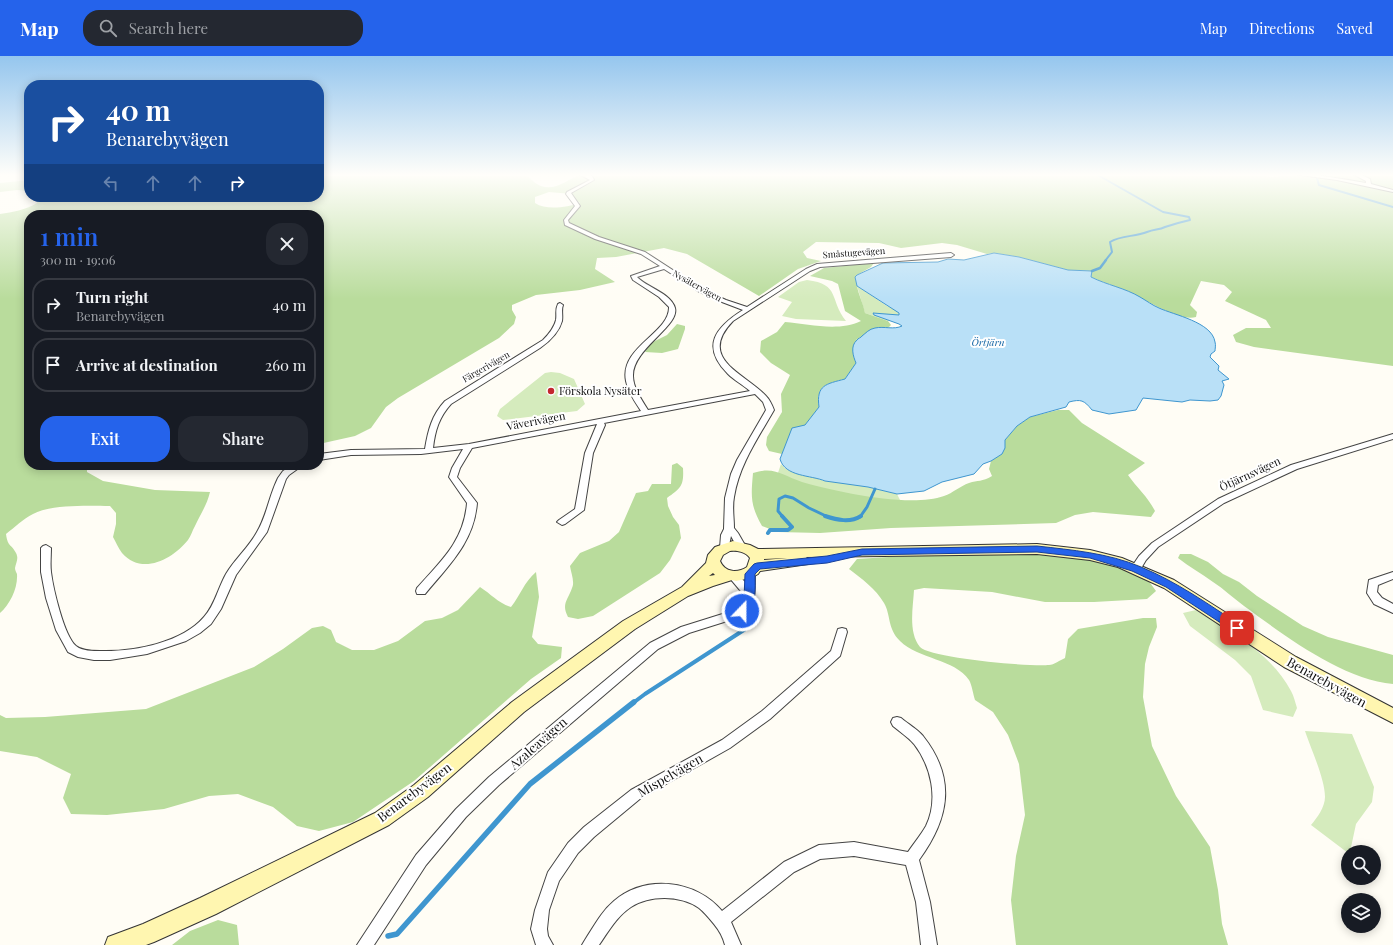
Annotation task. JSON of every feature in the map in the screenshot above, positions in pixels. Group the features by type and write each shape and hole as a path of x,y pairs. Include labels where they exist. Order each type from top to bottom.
{"street":[{"name":"Nysätervägen","path":"570,215 566,220 567,224 596,238 643,253 711,295 747,309"},
{"name":"Småstugevägen","path":"747,309 808,270 819,265 951,255"},
{"path":"645,412 630,383 630,367 640,349 665,326 670,320 673,312 672,307 666,300 634,276 664,267"},
{"name":"Färgerivägen","path":"429,451 436,418 446,402 455,395 493,375 538,346 550,336 559,319 557,311 560,305"},
{"path":"725,548 726,535 729,529 729,498 736,474 741,460 770,410 767,402 731,373 720,359 717,351 718,337 722,329 731,320 747,309"},
{"name":"Väverivägen","path":"324,456 351,453 429,451 469,446 756,392"},
{"path":"562,522 578,510 589,453 601,425 599,421"},
{"name":"Ötjärnsvägen","path":"1138,565 1155,545 1221,500 1294,467 1393,436"},
{"path":"421,591 457,549 466,534 470,520 472,503 453,477 458,464 469,446"},
{"path":"46,548 46,573 58,623 68,644 75,652 103,657 120,656 165,644 183,638 194,632 208,620 214,612 227,581 265,527 271,514 281,480 290,470"},
{"path":"729,529 735,535 741,547"},
{"path":"732,576 754,564 749,549 741,547 725,548 716,554 714,564 719,571 732,576 749,593"},
{"name":"Benarebyvägen","path":"754,564 827,559 862,552 1037,549 1090,555 1138,565 1170,584 1262,645 1319,678 1393,716"},
{"name":"Benarebyvägen","path":"683,592 714,564"},
{"name":"Azaleavägen","path":"366,945 421,860 461,814 494,782 580,707 654,646 675,634 742,611 749,602 754,564"},
{"path":"1393,575 1373,583 1372,593 1378,601 1393,609"},
{"name":"Benarebyvägen","path":"116,945 146,934 208,906 382,818 421,791 518,707 629,625 683,592 708,582 732,576"},
{"name":"Mispelvägen","path":"545,945 541,939 539,928 542,910 553,877 573,848 601,822 636,794 726,744 766,715 836,652 842,632"},
{"path":"897,722 917,739 926,751 938,777 939,785 939,801 934,825 911,860"},
{"path":"722,921 789,867 819,852 854,849 911,860"},
{"path":"911,860 917,876 928,928 929,945"},
{"path":"590,945 612,914 626,902 644,894 659,891 674,891 689,894 702,901 722,921 729,933 733,945"}],"green space":[{"path":"0,215 24,215 24,470 87,470 87,472 103,481 155,490 210,492 190,537 182,547 166,559 148,564 130,560 122,553 113,537 116,524 116,513 110,506 60,507 41,511 29,516 6,534 9,544 17,555 15,570 17,579 13,595 0,613"},
{"path":"324,215 1393,215 1393,366 1254,347 1236,342 1233,335 1246,328 1271,328 1266,320 1225,301 1232,292 1224,285 1201,281 1190,305 1197,312 1196,317 1189,318 1162,309 1129,292 1091,277 1092,271 1068,270 1019,257 994,253 987,254 957,245 942,243 901,248 879,243 816,242 803,252 807,258 821,261 798,269 759,296 687,254 664,248 616,257 597,258 595,269 615,282 580,290 536,295 512,305 512,310 516,317 514,324 499,338 398,398 386,407 371,428 355,436 324,443"},
{"path":"874,263 871,267 857,275 856,280 858,289 865,313 888,321 891,325 888,328 875,328 856,340 856,363 845,379 832,382 821,390 818,400 819,407 805,426 791,432 782,454 769,451 766,445 767,437 782,412 781,394 790,375 771,363 760,352 761,341 777,332 785,322 833,327 861,321 845,311 838,284 832,281 810,276 824,268"},
{"path":"807,280 818,282 830,289 846,321 796,319 782,316 792,302 778,297 799,282"},
{"path":"857,286 887,306 898,311 899,315 874,315 890,321 888,321 865,313"},
{"path":"677,324 685,326 678,349 662,353 645,352 651,343 667,335"},
{"name":"Förskola Nysäter","path":"545,373 560,373 574,379 585,404 577,411 503,420 497,416 500,409"},
{"path":"1058,410 1069,410 1082,423 1145,463 1128,475 1149,501 1155,511 1151,517 1093,512 1075,515 1056,523 891,528 820,533 778,532 762,526 753,506 753,473 761,471 773,471 817,486 873,497 912,500 930,499 944,496 966,484 992,476 989,469 991,461 1002,452 1005,440 1017,426 1030,417"},
{"path":"677,463 683,468 682,483 676,492 667,498 668,506 679,525 681,538 670,560 660,573 593,616 578,619 568,617 565,605 573,583 570,566 580,553 609,541 619,532 636,493 648,491 652,484 671,484 672,465"},
{"path":"781,464 786,469 825,481 860,485 897,494 905,510 765,511"},
{"path":"1028,553 1081,556 1124,569 1148,580 1156,591 1147,599 1094,602 1045,602 992,592 924,588 914,590 912,620 916,641 920,647 942,655 1022,665 1051,665 1065,658 1068,639 1078,629 1143,618 1156,618 1157,627 1149,647 1145,664 1143,697 1152,746 1176,796 1210,847 1218,890 1222,924 1228,945 1016,945 1011,900 1016,856 1025,815 1019,764 1008,735 993,712 975,700 970,682 963,673 946,663 916,652 900,641 893,631 886,608 881,598 868,584 849,569 857,559 920,555"},
{"path":"1180,554 1191,554 1208,562 1223,574 1239,582 1257,596 1303,626 1328,637 1393,655 1393,684 1354,674 1334,665 1296,643 1178,558"},
{"path":"536,572 539,597 532,637 538,644 562,647 561,658 531,679 414,781 353,822 319,831 297,826 273,807 238,794 209,796 164,809 107,815 71,814 63,798 71,774 37,757 0,751 0,715 6,718 45,717 146,709 254,667 283,649 312,628 323,626 331,630 336,642 352,650 374,650 398,641 425,621 442,618 458,610 480,587 498,601 511,607 528,580"},
{"path":"1196,610 1249,644 1273,666 1283,678 1293,695 1297,708 1293,717 1263,710 1251,676 1235,660 1190,626 1183,613"},
{"path":"1305,731 1352,734 1374,787 1372,802 1356,824 1352,845 1341,845 1341,848 1311,825 1318,816 1325,801 1323,782"},
{"path":"218,920 237,925 239,945 172,945 190,931"}],"water":[{"name":"Örtjärn","path":"994,253 1019,257 1068,270 1092,271 1091,277 1128,291 1156,307 1200,324 1212,335 1215,342 1215,351 1210,357 1219,366 1218,370 1229,379 1222,381 1224,385 1221,396 1218,400 1190,400 1182,402 1143,398 1136,410 1109,414 1092,410 1082,401 1069,402 1066,407 1030,417 1017,426 1005,440 1005,448 1002,454 983,464 974,474 942,482 924,491 897,494 868,487 825,481 787,469 780,459 792,428 805,425 819,407 819,394 824,387 832,382 845,379 856,363 853,351 853,345 855,342 868,331 873,329 896,328 902,326 874,315 873,313 899,315 899,313 857,286 855,277 883,263 938,262 948,259 964,260"}],"waterway":[{"path":"1105,261 1112,252 1110,242 1123,237 1142,234 1190,220 1189,217 1181,215"},
{"path":"1092,271 1100,268 1106,260"},
{"path":"861,516 867,507 875,489"},
{"path":"783,517 778,511 779,499 785,496 793,498 827,517"},
{"path":"768,533 770,530 788,530 792,527 782,516"},
{"path":"827,517 839,520 852,520 861,516"},
{"path":"633,703 750,626"},
{"path":"388,936 397,934 530,784 634,702"}],"place":[{"name":"Förskola Nysäter","path":"551,391"}],"route":[{"path":"742,611 747,606 750,599 750,574 757,566 844,557 862,552 1037,549 1090,555 1136,568 1170,584 1237,628"}]}
